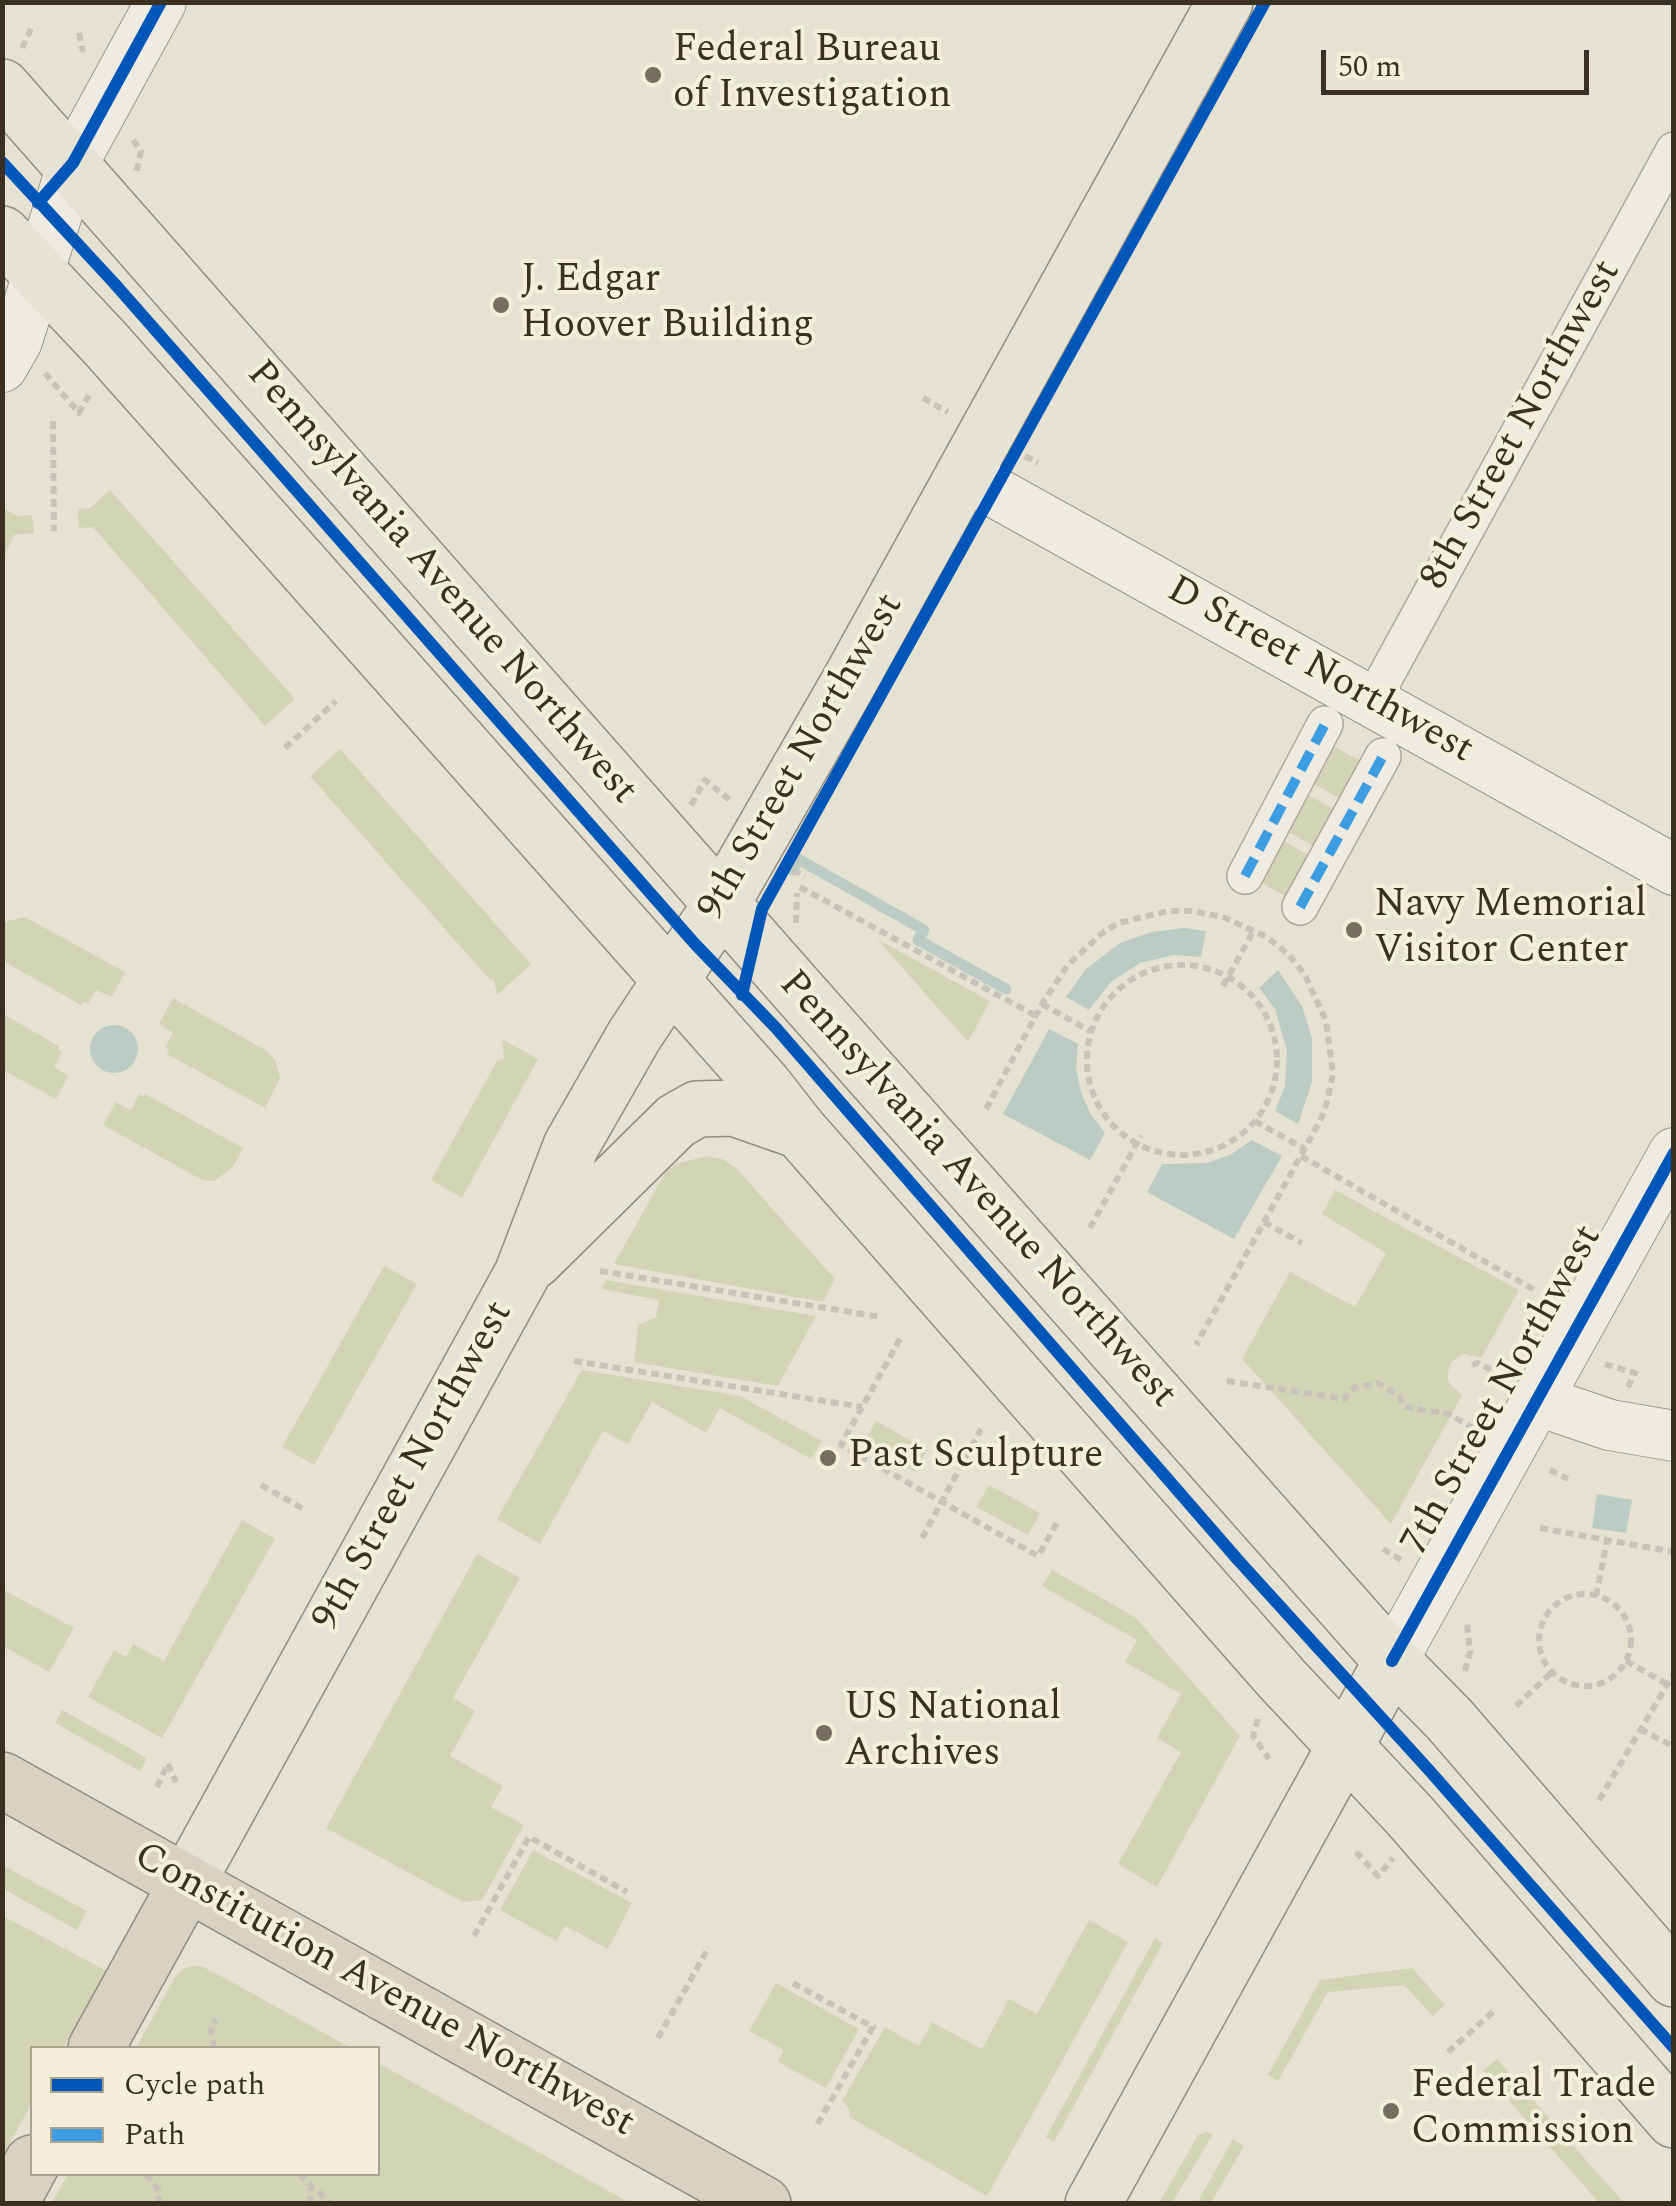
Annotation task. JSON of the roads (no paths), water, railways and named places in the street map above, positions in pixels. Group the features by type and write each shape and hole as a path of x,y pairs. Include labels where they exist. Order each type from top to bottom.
{"highway":[{"name":"Constitution Avenue Northwest","path":"2,1780 764,2204"},
{"path":"97,2046 187,1883"},
{"path":"10,2204 30,2167"}],"main road":[{"name":"9th Street Northwest","path":"187,1883 522,1274 572,1146 634,1036 1002,466 1225,2"},
{"name":"Pennsylvania Avenue Northwest","path":"12,69 72,163 126,228 1392,1661 1449,1719 1674,1979"},
{"path":"13,249 103,342 764,1085 800,1131 1281,1678 1410,1816 1674,2120"},
{"path":"522,1274 676,1122 697,1109 734,1108 800,1131"},
{"name":"7th Street Northwest","path":"1093,2204 1392,1661"}],"street":[{"path":"24,370 17,341 13,249 72,163 161,2"},
{"name":"8th Street Northwest","path":"1372,701 1674,150"},
{"name":"D Street Northwest","path":"1002,466 1372,701 1674,870"},
{"path":"1245,876 1325,724"},
{"path":"1300,906 1382,756"},
{"name":"7th Street Northwest","path":"1392,1661 1674,1153"},
{"path":"1536,1400 1610,1426 1674,1436"}],"waterway":[{"path":"793,870 798,859 924,930 918,940 1006,989"}],"place":[{"name":"Federal Bureau of Investigation","path":"653,75"},
{"name":"J. Edgar Hoover Building","path":"501,305"},
{"name":"Navy Memorial Visitor Center","path":"1354,930"},
{"name":"Past Sculpture","path":"828,1458"},
{"name":"US National Archives","path":"824,1733"},
{"name":"Federal Trade Commission","path":"1391,2111"}]}
